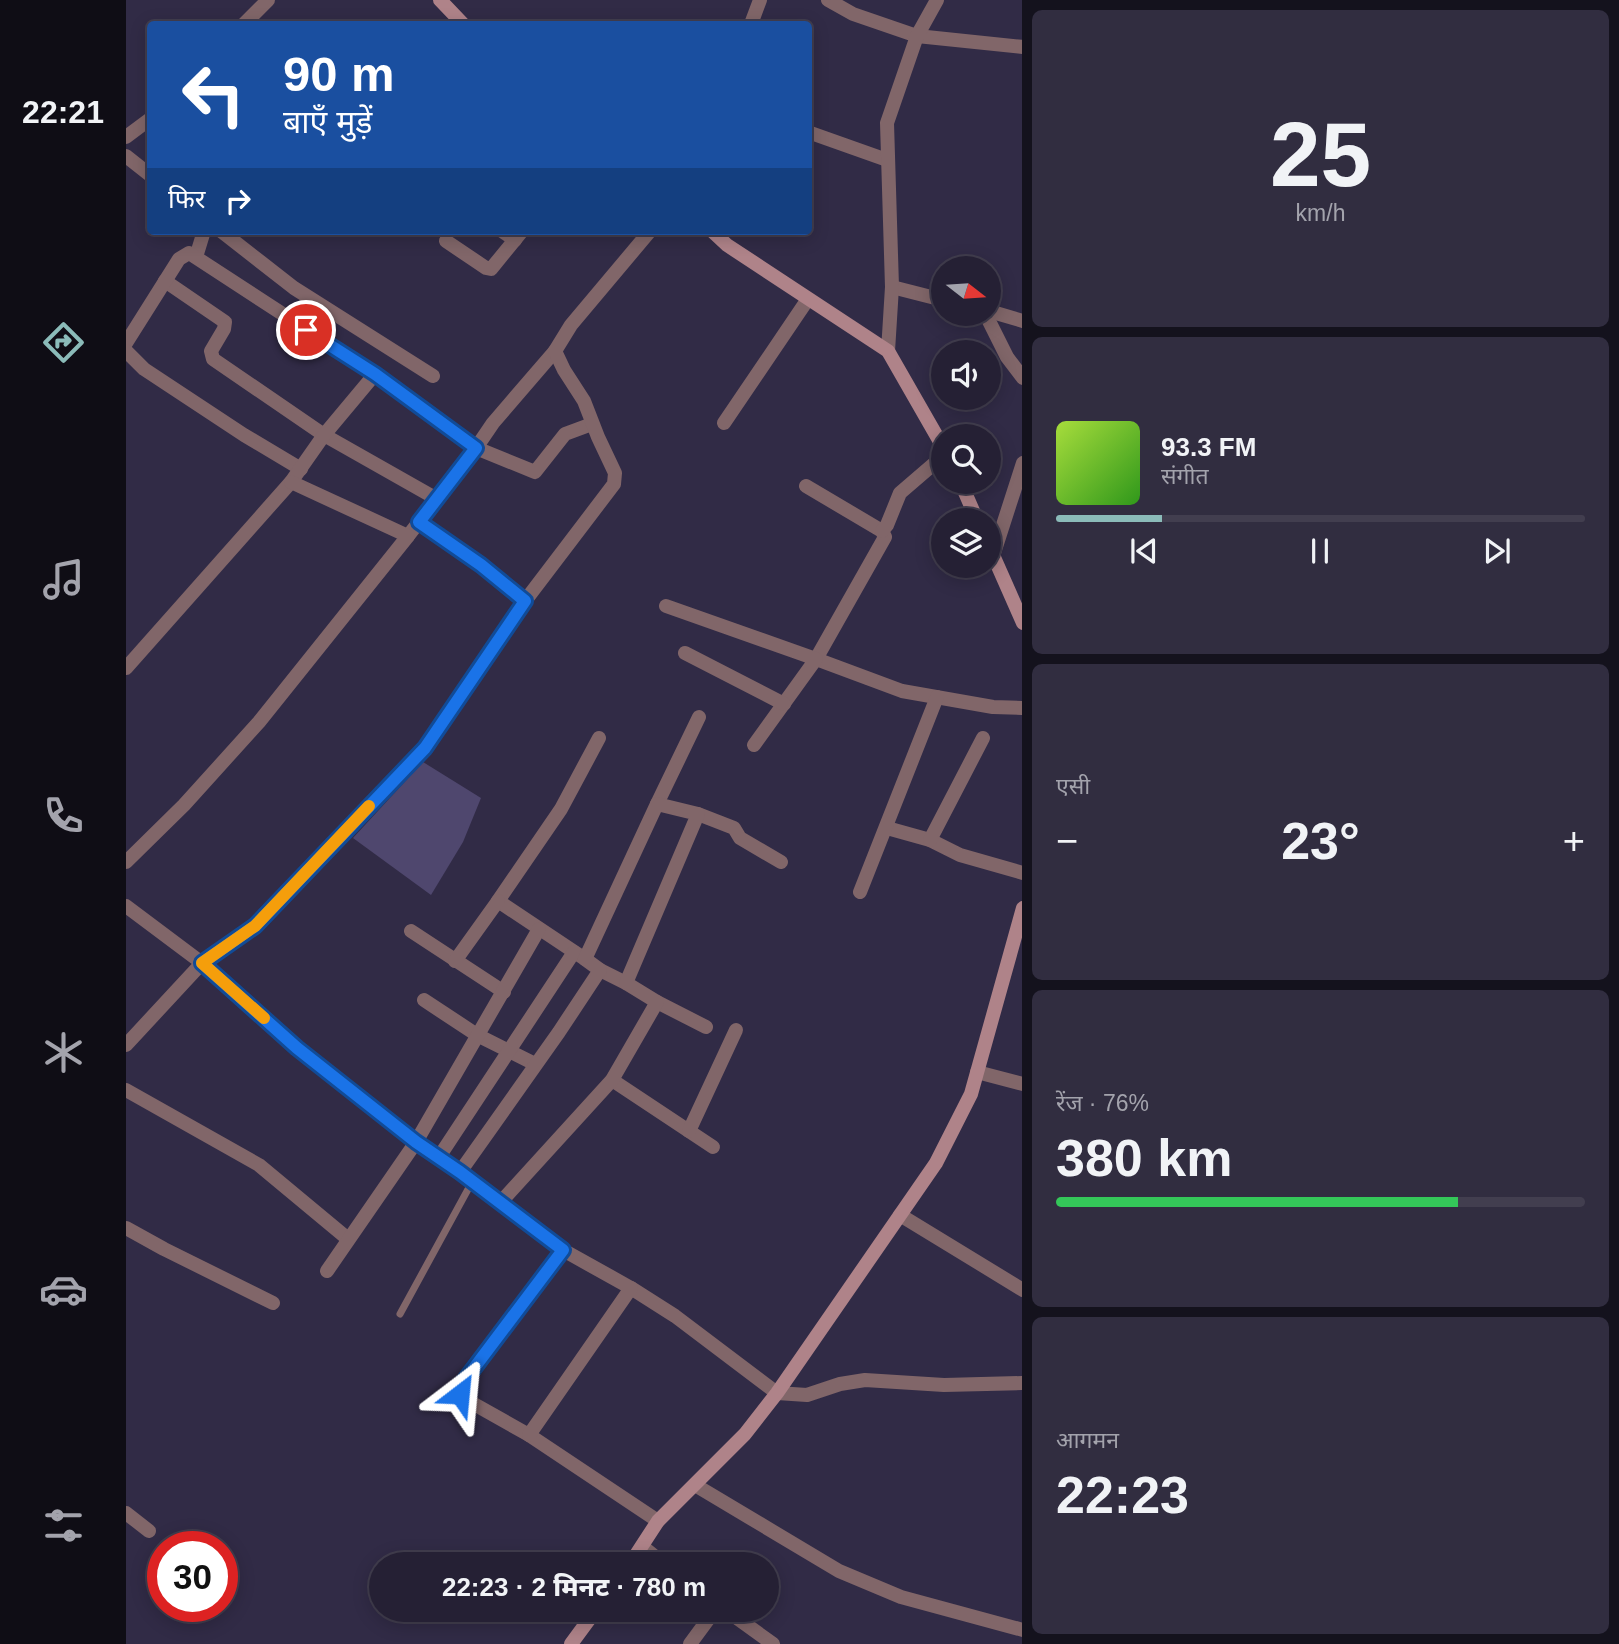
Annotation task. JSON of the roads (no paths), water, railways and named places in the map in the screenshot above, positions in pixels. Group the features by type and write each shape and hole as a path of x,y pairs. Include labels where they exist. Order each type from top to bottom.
{"street":[{"path":"247,21 268,0"},
{"path":"440,0 460,21"},
{"path":"752,21 760,0"},
{"path":"828,0 853,14 918,36 1022,47"},
{"path":"888,351 892,287 887,123 918,36 937,0"},
{"path":"126,137 147,121"},
{"path":"812,133 887,160"},
{"path":"126,156 147,173"},
{"path":"196,257 203,235"},
{"path":"226,235 294,288 433,376"},
{"path":"126,862 184,805 259,722 438,499 493,423 555,351 571,325 647,235"},
{"path":"716,235 727,245 888,351 931,426"},
{"path":"446,241 491,269 518,236"},
{"path":"126,343 178,259 189,253 375,374 476,448 535,472 565,434 593,424"},
{"path":"165,281 225,323 211,351 213,359 324,435 438,499"},
{"path":"892,287 931,297"},
{"path":"724,423 808,299"},
{"path":"1001,315 1022,320"},
{"path":"993,326 1007,357 1022,379"},
{"path":"126,351 144,369 243,435 301,469"},
{"path":"126,1045 202,963 255,926 425,748 525,601 614,484 615,473 584,401 555,351"},
{"path":"126,668 291,482 324,435 375,374"},
{"path":"1001,523 1022,463"},
{"path":"882,531 887,526 900,493 931,466"},
{"path":"291,482 408,536"},
{"path":"754,745 816,659 885,537 882,531 806,486"},
{"path":"419,522 481,565 525,601"},
{"path":"1001,574 1022,623"},
{"path":"666,606 902,691 1022,708"},
{"path":"685,653 784,704"},
{"path":"860,892 937,697"},
{"path":"439,1157 579,956 699,717"},
{"path":"455,961 561,809 599,737"},
{"path":"930,840 983,738"},
{"path":"657,804 698,814 734,828 740,838 781,862"},
{"path":"626,983 698,814"},
{"path":"887,828 930,840 960,855 1022,873"},
{"path":"498,901 600,970 706,1027"},
{"path":"126,906 202,963 297,1048 416,1142 563,1250 676,1316 777,1393 807,1395 840,1384 865,1380 944,1385 1022,1384"},
{"path":"639,1552 658,1521 745,1434 777,1393 936,1163 971,1094 1022,908"},
{"path":"327,1271 416,1142 539,929"},
{"path":"411,931 504,992"},
{"path":"460,1172 600,970"},
{"path":"424,1000 477,1035 535,1064"},
{"path":"499,1203 612,1080 657,1002"},
{"path":"689,1131 736,1030"},
{"path":"977,1072 1022,1084"},
{"path":"612,1080 713,1147"},
{"path":"126,1090 258,1165 348,1239"},
{"path":"900,1215 1022,1290"},
{"path":"126,1228 273,1303"},
{"path":"563,1250 459,1388 465,1399 529,1435 658,1521"},
{"path":"529,1435 631,1288"},
{"path":"695,1485 839,1571 901,1597 1022,1630"},
{"path":"126,1513 149,1531"},
{"path":"643,1547 649,1552"},
{"path":"570,1644 587,1622"},
{"path":"690,1644 706,1622"},
{"path":"743,1622 773,1644"}],"lane":[{"path":"400,1314 472,1182"}]}
